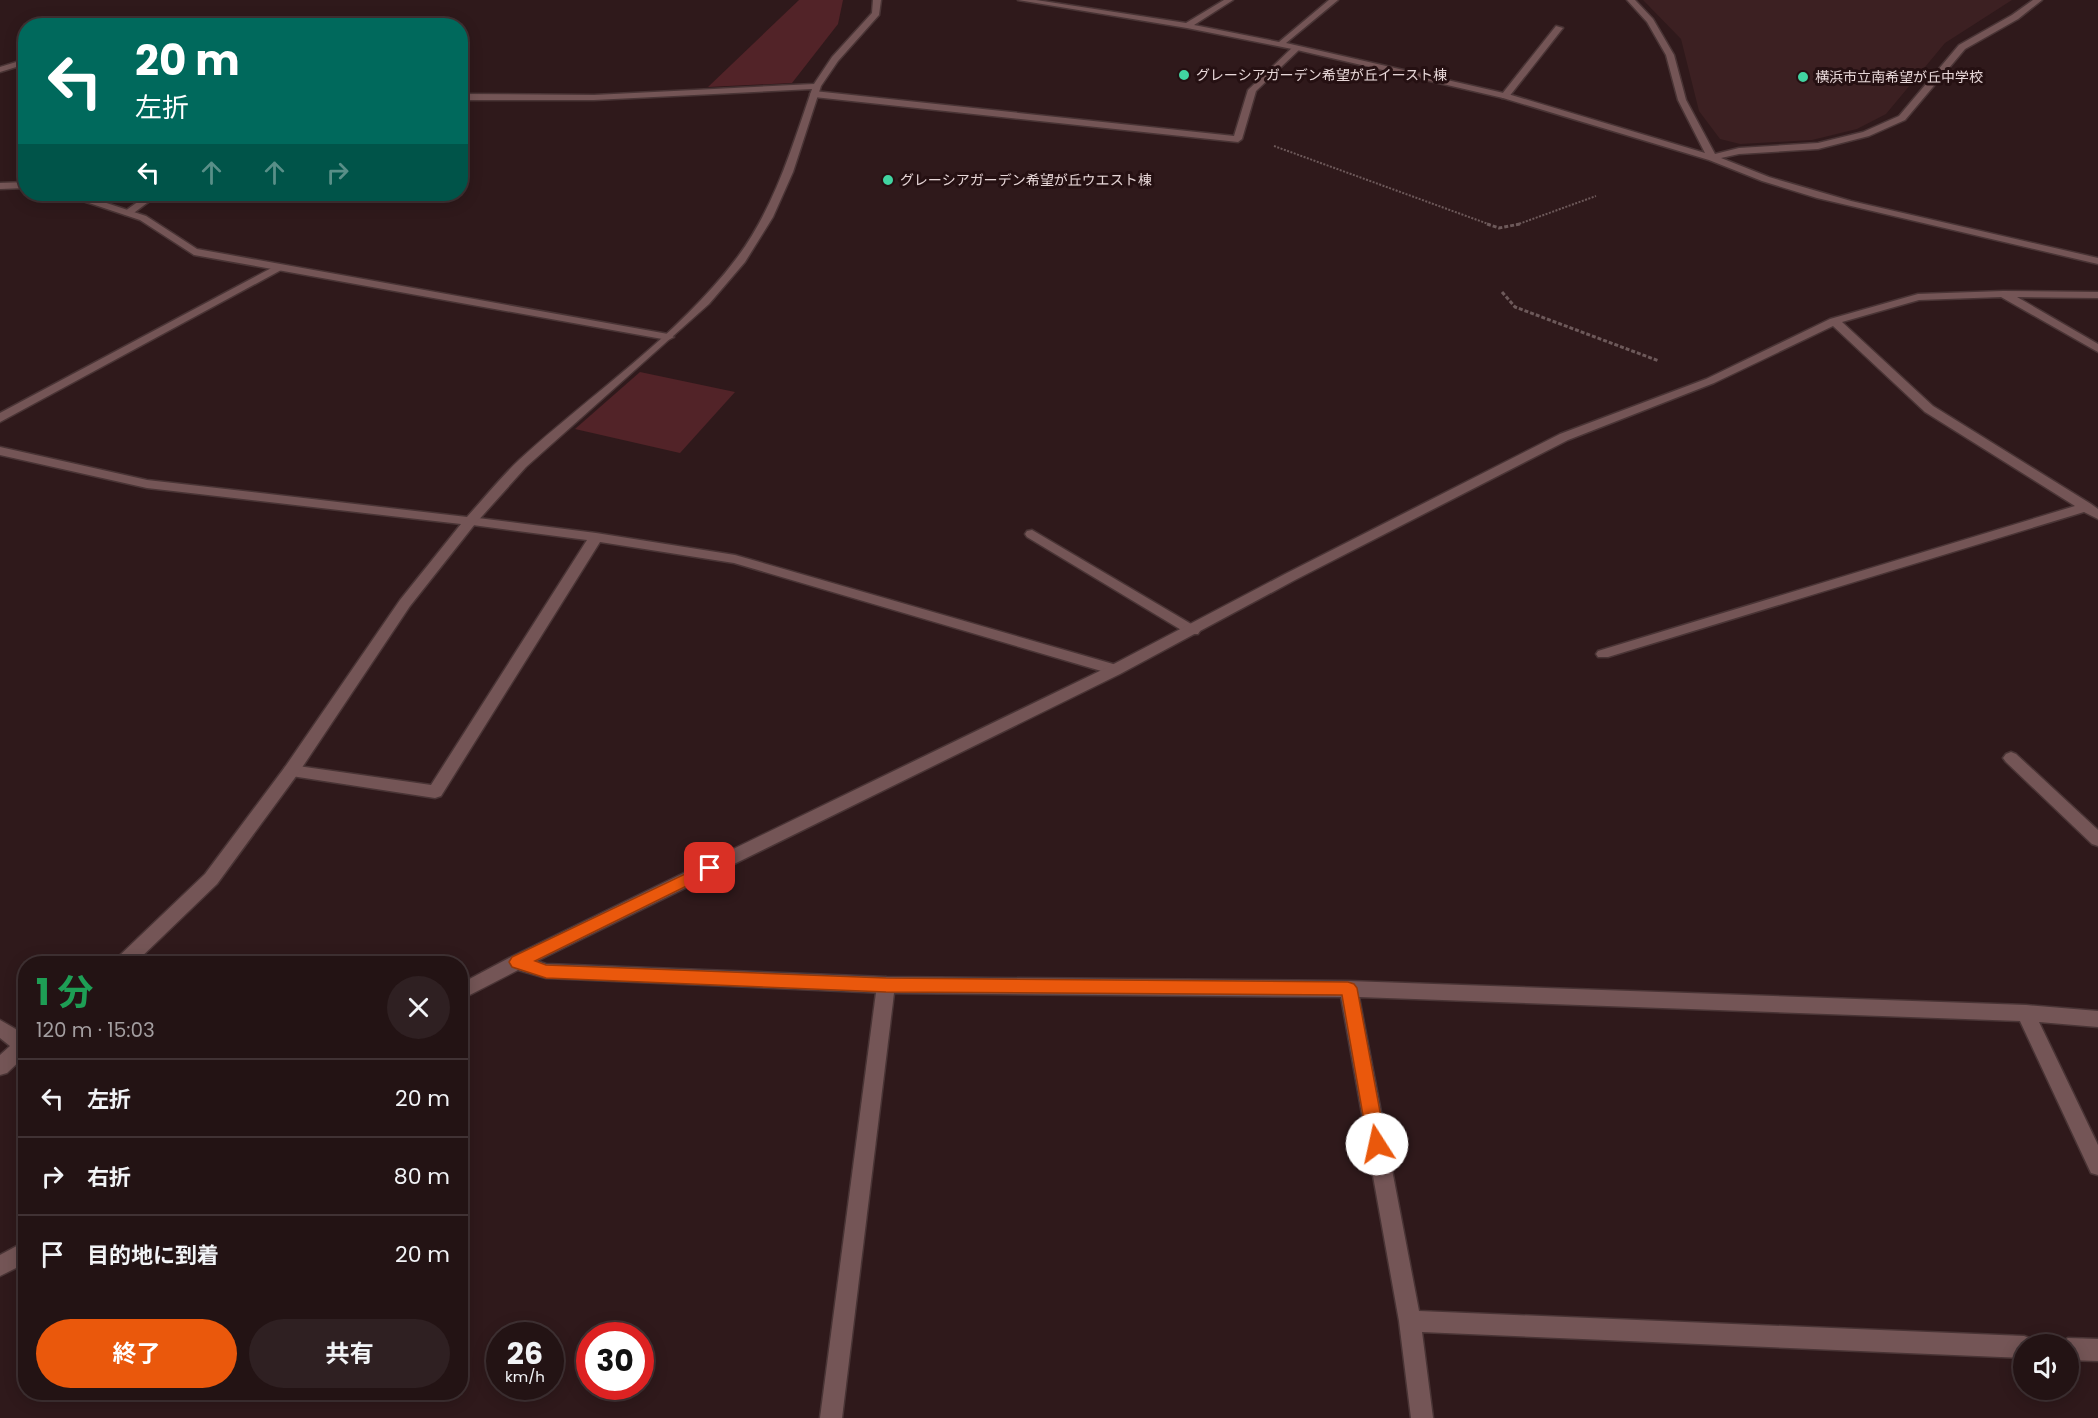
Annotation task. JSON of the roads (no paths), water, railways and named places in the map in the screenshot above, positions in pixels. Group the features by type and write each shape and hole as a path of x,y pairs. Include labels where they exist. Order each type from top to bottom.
{"street":[{"path":"130,956 210,879 291,771 405,603 470,521 522,464 705,302 741,260 768,217 788,172 815,90 835,59 876,13 877,0"},
{"path":"1022,0 1187,26 1281,44 1505,96 1712,158 1741,171 1874,210 2098,261"},
{"path":"1187,26 1229,0"},
{"path":"1281,44 1334,0"},
{"path":"1631,0 1650,21 1670,55 1682,100 1712,158"},
{"path":"1712,158 1738,151 1818,146 1866,134 1902,118 1962,47 2015,17 2038,0"},
{"path":"1505,96 1559,28"},
{"path":"468,97 562,99 815,90 1238,139 1252,90 1297,48"},
{"path":"0,59 18,60"},
{"path":"0,70 18,64"},
{"path":"0,186 18,185"},
{"path":"92,201 143,218 194,252 668,337"},
{"path":"128,213 144,201"},
{"path":"0,418 279,267"},
{"path":"468,989 517,962 1193,631 1290,577 1564,437 1710,381 1834,321 1918,297 2004,294 2098,295"},
{"path":"2004,294 2098,349"},
{"path":"1834,321 1929,409 2098,515"},
{"path":"0,451 147,484 596,537 735,559 1115,670"},
{"path":"1603,654 2086,507"},
{"path":"1032,534 1193,631"},
{"path":"291,771 435,792 596,537"},
{"path":"2011,758 2098,840"},
{"path":"517,962 546,972 886,985 1348,988 2026,1013 2098,1019"},
{"path":"831,1418 886,985"},
{"path":"1348,988 1410,1321 1422,1418"},
{"path":"2026,1013 2098,1166"},
{"path":"0,1028 18,1040"},
{"path":"0,1067 18,1050"},
{"path":"0,1266 18,1256"},
{"path":"1410,1321 2013,1347"},
{"path":"2079,1349 2098,1350"}],"place":[{"name":"グレーシアガーデン希望が丘イースト棟","path":"1184,75"},
{"name":"横浜市立南希望が丘中学校","path":"1803,77"},
{"name":"グレーシアガーデン希望が丘ウエスト棟","path":"888,180"}]}
